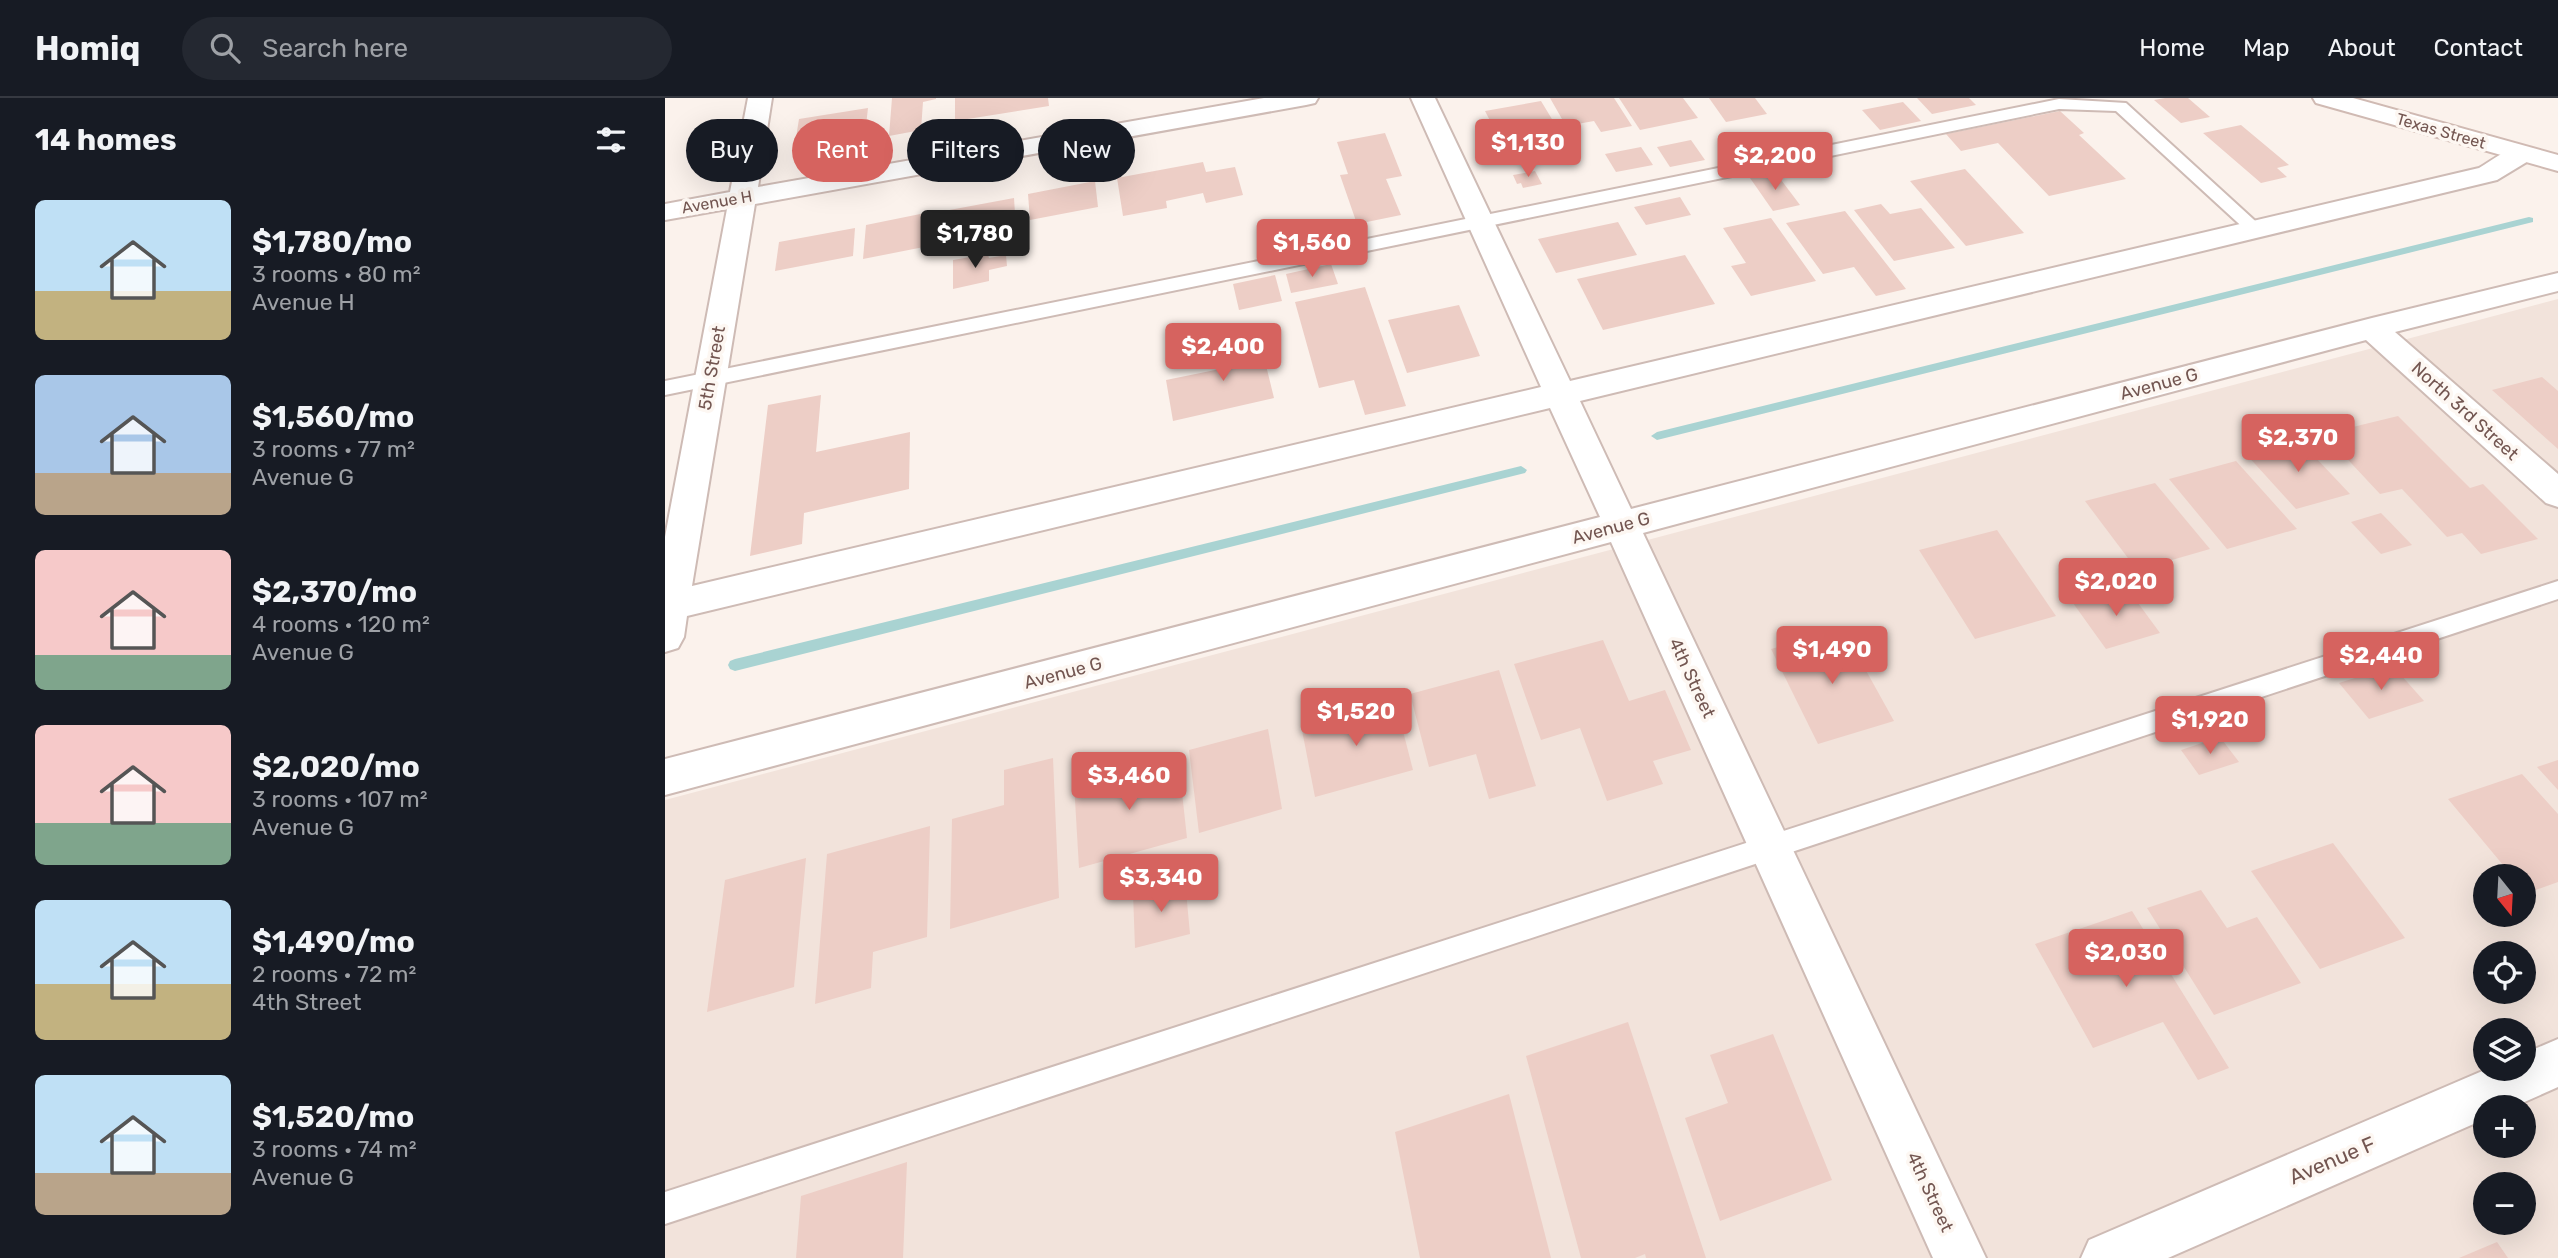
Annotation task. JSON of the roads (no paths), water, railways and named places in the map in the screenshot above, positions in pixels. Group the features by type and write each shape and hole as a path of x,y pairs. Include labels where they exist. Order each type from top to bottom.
{"street":[{"name":"5th Street","path":"665,637 668,607 759,98"},
{"name":"Avenue H","path":"665,212 1306,98"},
{"name":"4th Street","path":"1423,98 1961,1258"},
{"name":"Texas Street","path":"2325,98 2558,163"},
{"path":"668,607 2488,174 2521,154"},
{"name":"Avenue G","path":"665,777 2372,328 2558,282"},
{"name":"North 3rd Street","path":"2372,328 2558,495"},
{"name":"Avenue F","path":"2107,1258 2558,1063"}],"lane":[{"path":"665,388 2059,104 2120,106 2255,229"},
{"path":"665,1208 2558,590"}],"waterway":[{"path":"1657,436 2529,220"},
{"path":"735,665 1521,470"}]}
